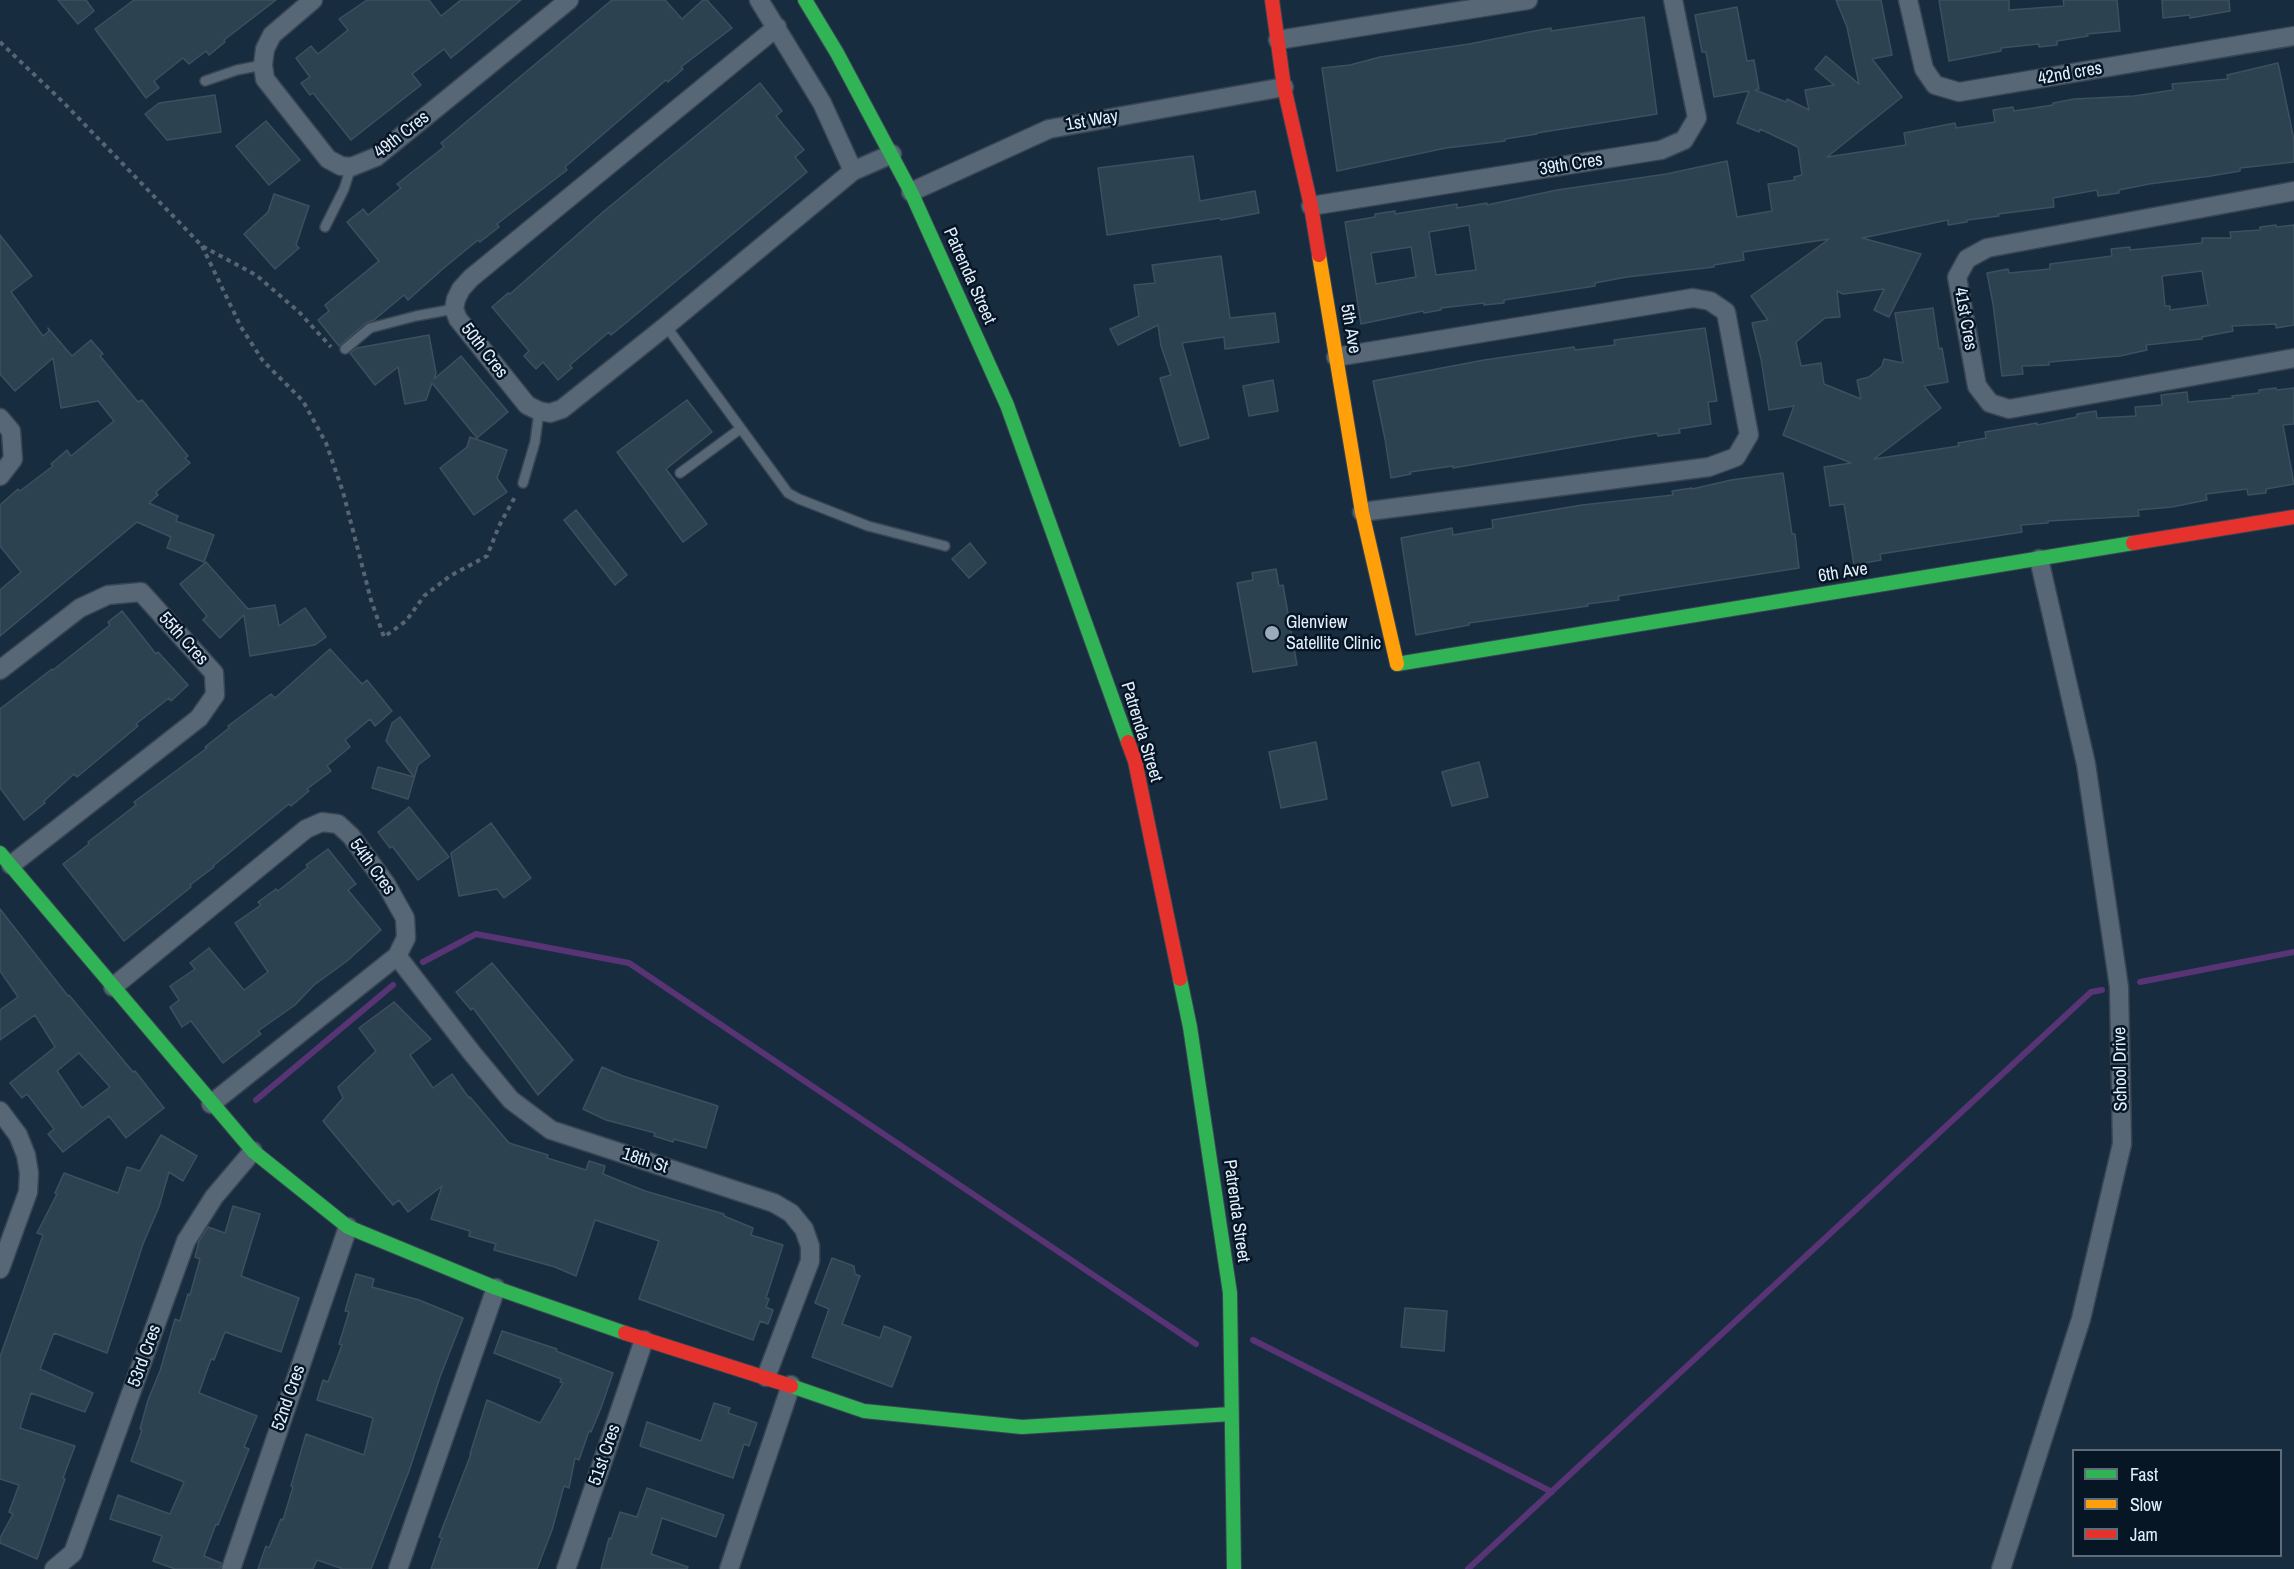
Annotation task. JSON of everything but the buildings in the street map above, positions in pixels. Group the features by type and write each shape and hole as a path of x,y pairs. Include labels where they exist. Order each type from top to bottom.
{"street":[{"path":"313,0 272,35 265,49 263,65 266,79 328,159 341,166 351,167"},
{"name":"49th Cres","path":"351,167 376,157 569,0"},
{"path":"759,0 822,103 853,171"},
{"name":"Patrenda Street","path":"806,0 911,192 1007,405 1135,761 1190,1026 1228,1281 1234,1569"},
{"name":"5th Ave","path":"1272,0 1284,87 1311,206 1362,512 1397,664"},
{"path":"1278,40 1528,0"},
{"name":"39th Cres","path":"1311,206 1661,150 1684,140 1697,118 1673,0"},
{"name":"42nd cres","path":"1908,0 1924,69 1935,85 1959,92 2294,36"},
{"name":"50th Cres","path":"539,411 527,405 458,319 454,309 461,289 471,278 777,27"},
{"name":"1st Way","path":"911,192 1049,129 1284,87"},
{"path":"539,411 550,413 569,405 853,171 892,154"},
{"name":"41st Cres","path":"2294,191 1987,249 1966,259 1957,277 1977,386 1990,403 2009,409 2294,358"},
{"path":"1336,357 1693,298 1710,301 1726,312 1749,435 1736,457 1708,467 1362,512"},
{"path":"0,418 11,431 13,459 0,476"},
{"name":"6th Ave","path":"1397,664 2294,517"},
{"name":"School Drive","path":"2001,1569 2081,1319 2122,1144 2118,975 2086,764 2039,559"},
{"name":"55th Cres","path":"0,670 80,608 108,595 141,592 214,673 215,695 199,718 5,859"},
{"name":"54th Cres","path":"113,987 292,838 322,822 338,824 351,836 397,900 405,918 406,938 397,956"},
{"path":"5,859 253,1151 348,1227 496,1288 644,1340 791,1385 864,1411 1022,1427 1231,1414"},
{"path":"211,1104 397,956"},
{"name":"18th St","path":"397,956 511,1100 551,1130 774,1203 791,1213 804,1229 810,1246 810,1261 766,1377"},
{"path":"0,1111 18,1135 26,1155 29,1173 28,1192 0,1269"},
{"name":"53rd Cres","path":"54,1569 73,1553 186,1241 214,1197 253,1151"},
{"name":"52nd Cres","path":"231,1569 348,1227"},
{"path":"398,1569 496,1288"},
{"name":"51st Cres","path":"566,1569 644,1340"},
{"path":"729,1569 791,1385"}],"lane":[{"path":"205,81 237,70 263,65"},
{"path":"325,227 344,189 351,167"},
{"path":"345,349 370,328 454,309"},
{"path":"666,326 788,493 868,526 945,546"},
{"path":"523,483 535,442 539,411"},
{"path":"680,473 740,429"}],"path":[{"path":"0,42 63,102 202,246 241,327 263,361 303,401 326,443 343,492 371,600 384,637 406,621 424,596 441,583 487,556 499,526 523,483"},
{"path":"202,246 256,274 299,312 336,352 345,349"}],"waterway":[{"path":"423,962 476,934 629,963 1196,1344"},
{"path":"2140,982 2294,952"},
{"path":"256,1100 393,985"},
{"path":"1468,1569 2091,992 2102,990"},
{"path":"1253,1340 1552,1492"}],"traffic: fast":[{"path":"805,0 837,53 911,192 1007,405 1128,742"},
{"path":"1397,664 2133,543"},
{"path":"0,853 253,1151 348,1227 496,1288 625,1333"},
{"path":"1180,979 1190,1027 1230,1293 1234,1569"},
{"path":"791,1386 864,1411 1022,1427 1231,1414"}],"traffic: slow":[{"path":"1319,255 1362,512 1397,664"}],"traffic: jam":[{"path":"1272,0 1284,87 1311,206 1319,255"},
{"path":"2133,543 2294,517"},
{"path":"1128,742 1135,761 1180,979"},
{"path":"625,1333 791,1386"}],"place":[{"name":"Glenview Satellite Clinic","path":"1272,633"}]}
